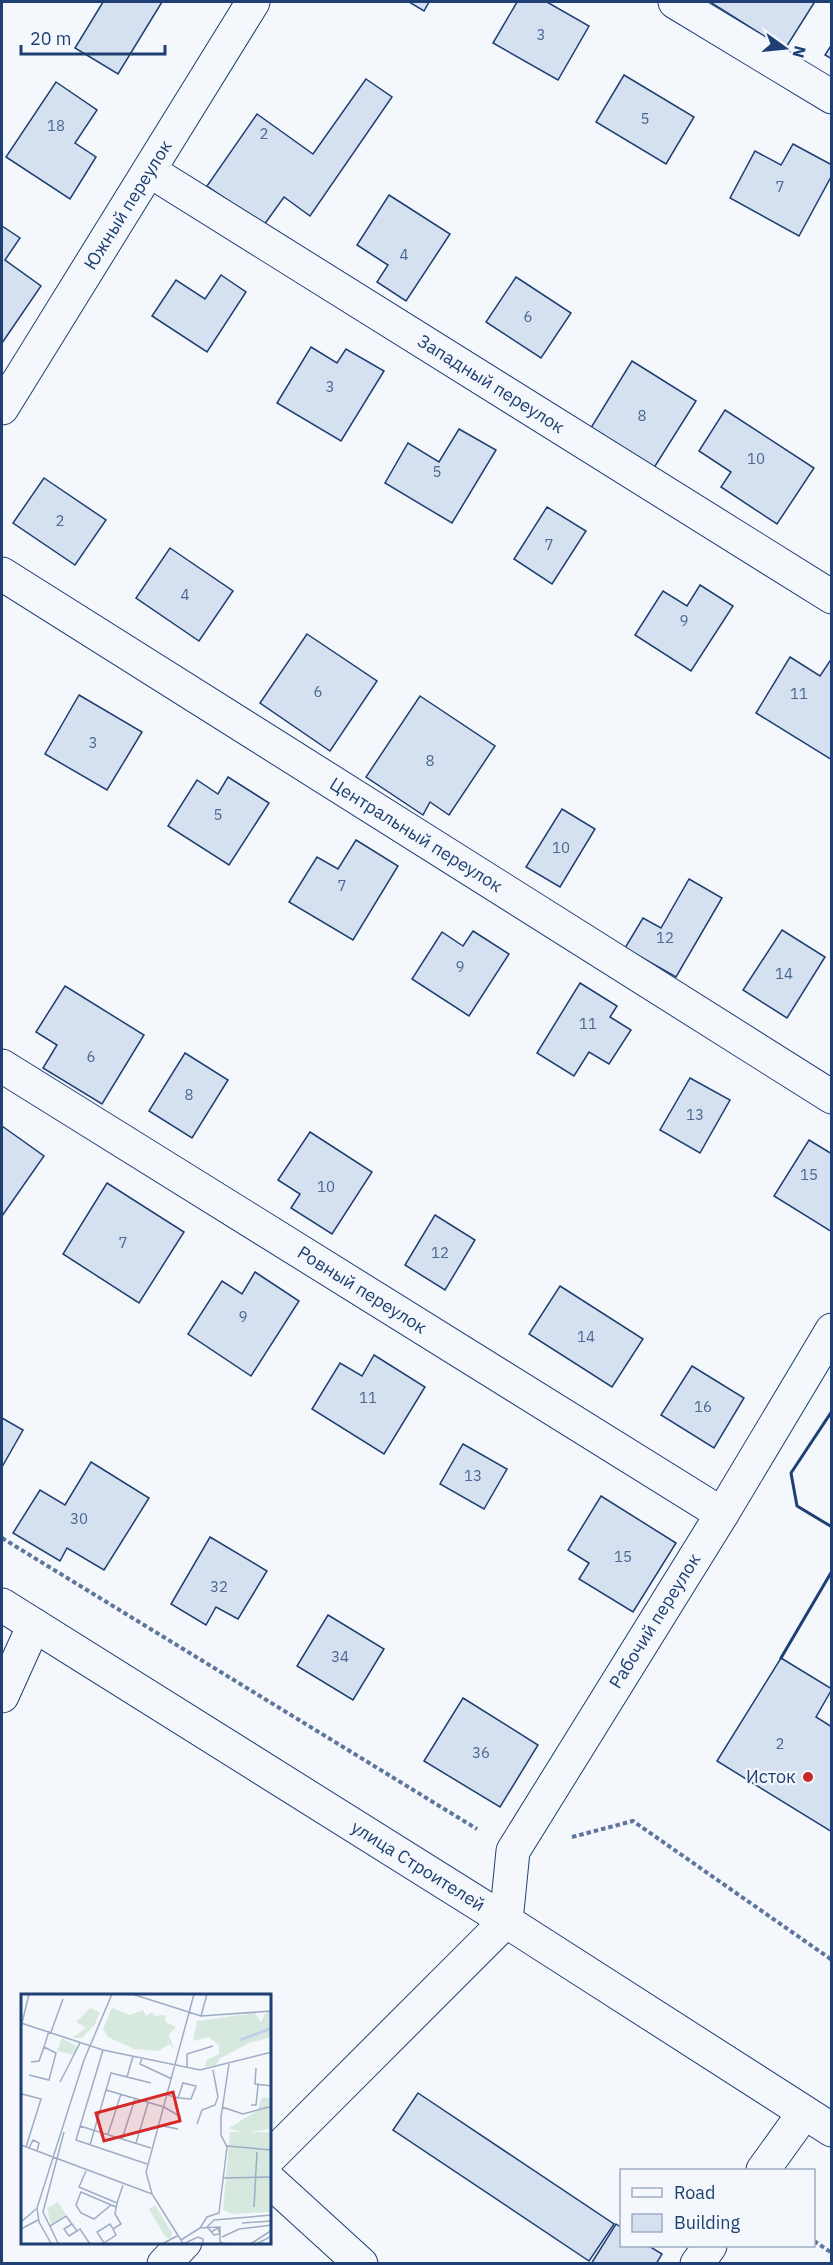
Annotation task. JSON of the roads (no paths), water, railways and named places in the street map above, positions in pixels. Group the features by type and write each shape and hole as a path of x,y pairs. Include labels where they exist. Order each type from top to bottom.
{"street":[{"name":"Южный переулок","path":"2,408 253,2"},
{"path":"675,2 831,97"},
{"name":"Западный переулок","path":"150,171 831,597"},
{"name":"Центральный переулок","path":"2,574 831,1097"},
{"name":"Ровный переулок","path":"2,1066 722,1514"},
{"name":"Рабочий переулок","path":"506,1921 513,1851 722,1514 831,1330"},
{"name":"улица Строителей","path":"2,1605 506,1921 831,2130"},
{"path":"2,1696 34,1625"},
{"path":"272,2155 506,1921"},
{"path":"764,2169 804,2113"},
{"path":"272,2183 361,2264"},
{"path":"164,2264 183,2244"},
{"path":"697,2264 709,2247"}],"place":[{"name":"Исток","path":"808,1777"}]}
